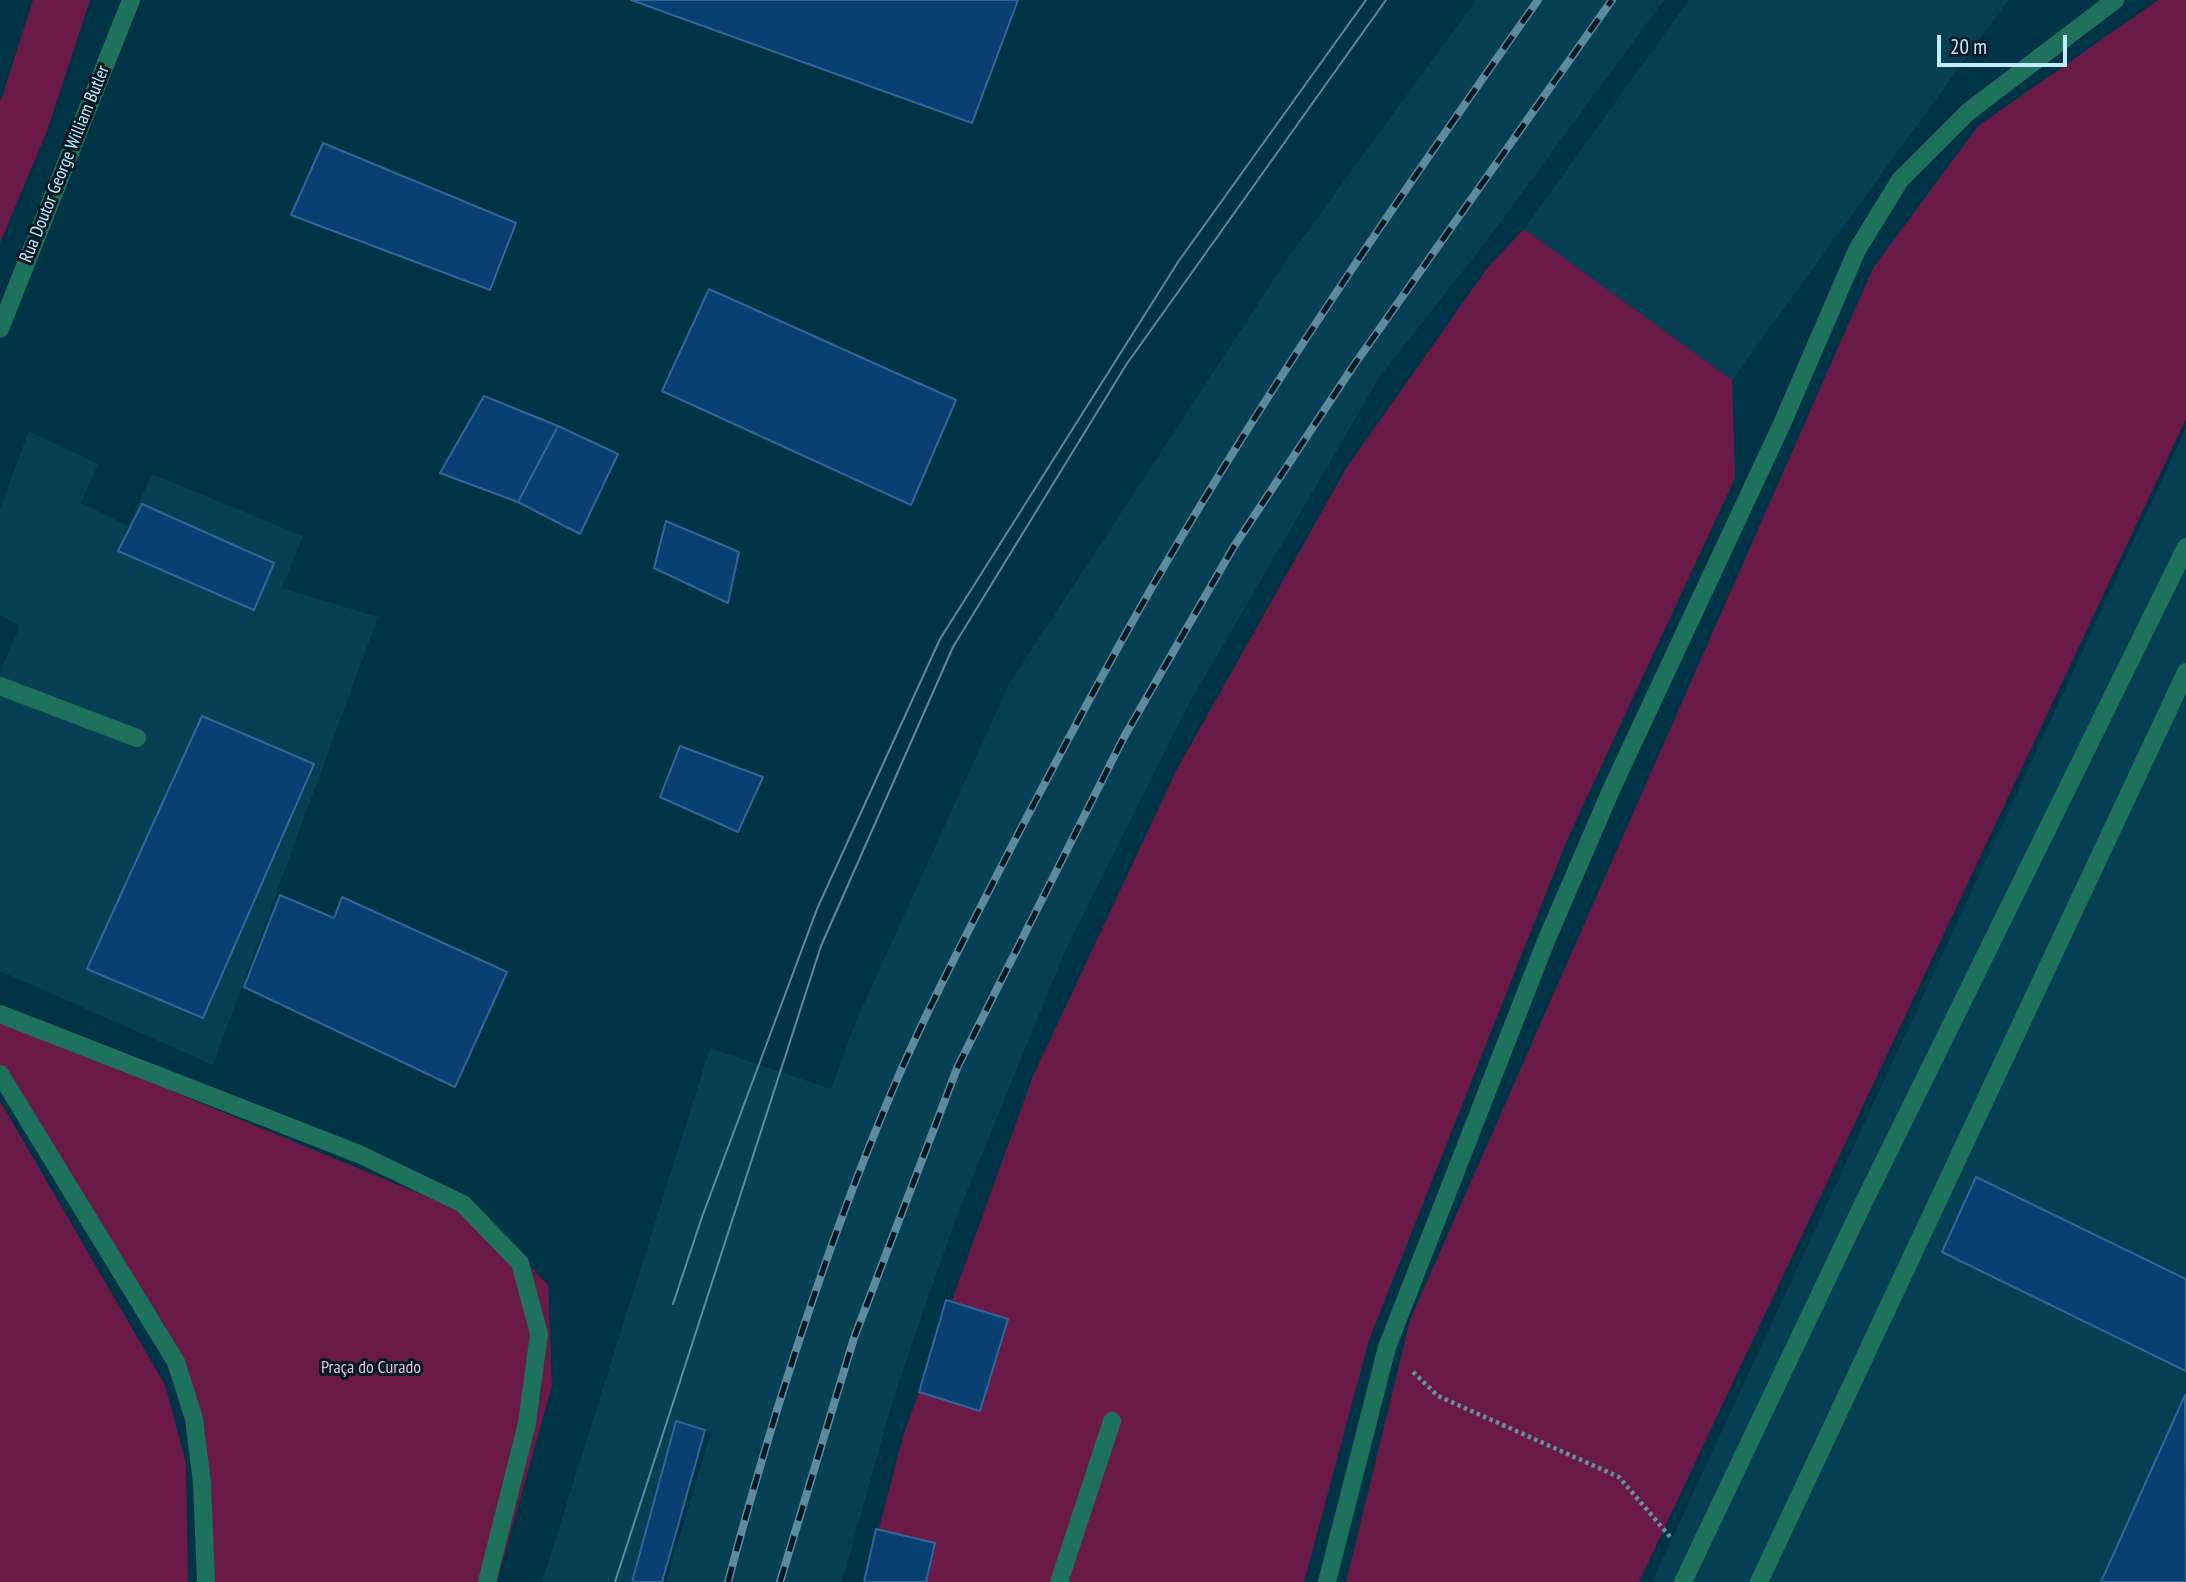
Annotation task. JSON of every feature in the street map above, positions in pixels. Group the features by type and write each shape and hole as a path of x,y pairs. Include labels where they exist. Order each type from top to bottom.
{"street":[{"name":"Rua Doutor George William Butler","path":"0,329 131,0"},
{"path":"1327,1582 1387,1347 1444,1195 1590,839 1689,619 1781,426 1857,250 1900,180 1968,112 2115,0"},
{"path":"1683,1582 1860,1210 2186,547"},
{"path":"1759,1582 2186,672"},
{"path":"0,687 136,738"},
{"path":"0,1014 359,1154 463,1204 520,1263 539,1334 527,1423 487,1582"},
{"path":"0,1074 176,1362 195,1432 202,1483 206,1582"},
{"path":"1059,1582 1112,1421"}],"path":[{"path":"1387,1347 1438,1396 1619,1477 1692,1562"}],"shaded area":[{"path":"1476,0 1664,0 1485,243 1380,376 1187,707 1065,951 956,1218 894,1396 842,1582 666,1582 711,1432 677,1421 632,1582 542,1582 710,1048 831,1089 856,1021 1009,684 1288,258"},
{"path":"1689,0 2008,0 1732,380 1524,229"},
{"path":"2186,428 2186,1582 1652,1582"},
{"path":"29,431 98,464 81,503 128,526 152,474 303,536 282,588 378,617 213,1065 0,971 0,672 20,626 0,615 0,508"}],"green space":[{"path":"33,0 90,0 47,131 0,243 0,103"},
{"path":"2158,0 2186,0 2186,419 1639,1582 1346,1582 1410,1320 1873,268 1978,126"},
{"path":"1524,229 1732,380 1735,478 1567,840 1369,1340 1304,1582 865,1582 903,1436 1033,1076 1177,769 1347,467 1488,267"},
{"name":"Praça do Curado","path":"0,1020 488,1222 548,1285 552,1385 497,1582 212,1582 211,1522 192,1384 0,1071"},
{"path":"0,1101 165,1385 186,1463 188,1582 0,1582"}],"building":[{"path":"631,0 1018,0 972,123"},
{"path":"323,143 516,223 490,290 291,215"},
{"path":"709,289 956,400 911,505 662,391"},
{"path":"484,396 558,426 518,502 440,473"},
{"path":"558,426 618,454 580,534 518,502"},
{"path":"142,504 274,563 254,610 118,551"},
{"path":"666,521 739,552 728,603 654,568"},
{"path":"202,716 314,764 203,1018 87,969"},
{"path":"680,746 763,777 738,832 660,797"},
{"path":"280,895 334,918 342,897 507,972 455,1087 244,987"},
{"path":"1976,1177 2186,1279 2186,1371 1942,1252"},
{"path":"946,1300 1008,1319 980,1411 919,1392"},
{"path":"2185,1395 2186,1582 2101,1582"},
{"path":"676,1421 705,1430 662,1582 632,1582"},
{"path":"876,1529 935,1543 926,1582 864,1582"}],"tram line":[{"path":"673,1304 702,1217 817,909 940,639 1178,262 1366,0"},
{"path":"615,1582 821,946 953,647 1126,365 1386,0"}],"railway":[{"path":"728,1582 779,1404 838,1228 898,1078 981,906 1119,645 1226,463 1357,262 1538,0"},
{"path":"780,1582 854,1338 958,1066 1124,737 1233,548 1354,365 1612,0"}]}
